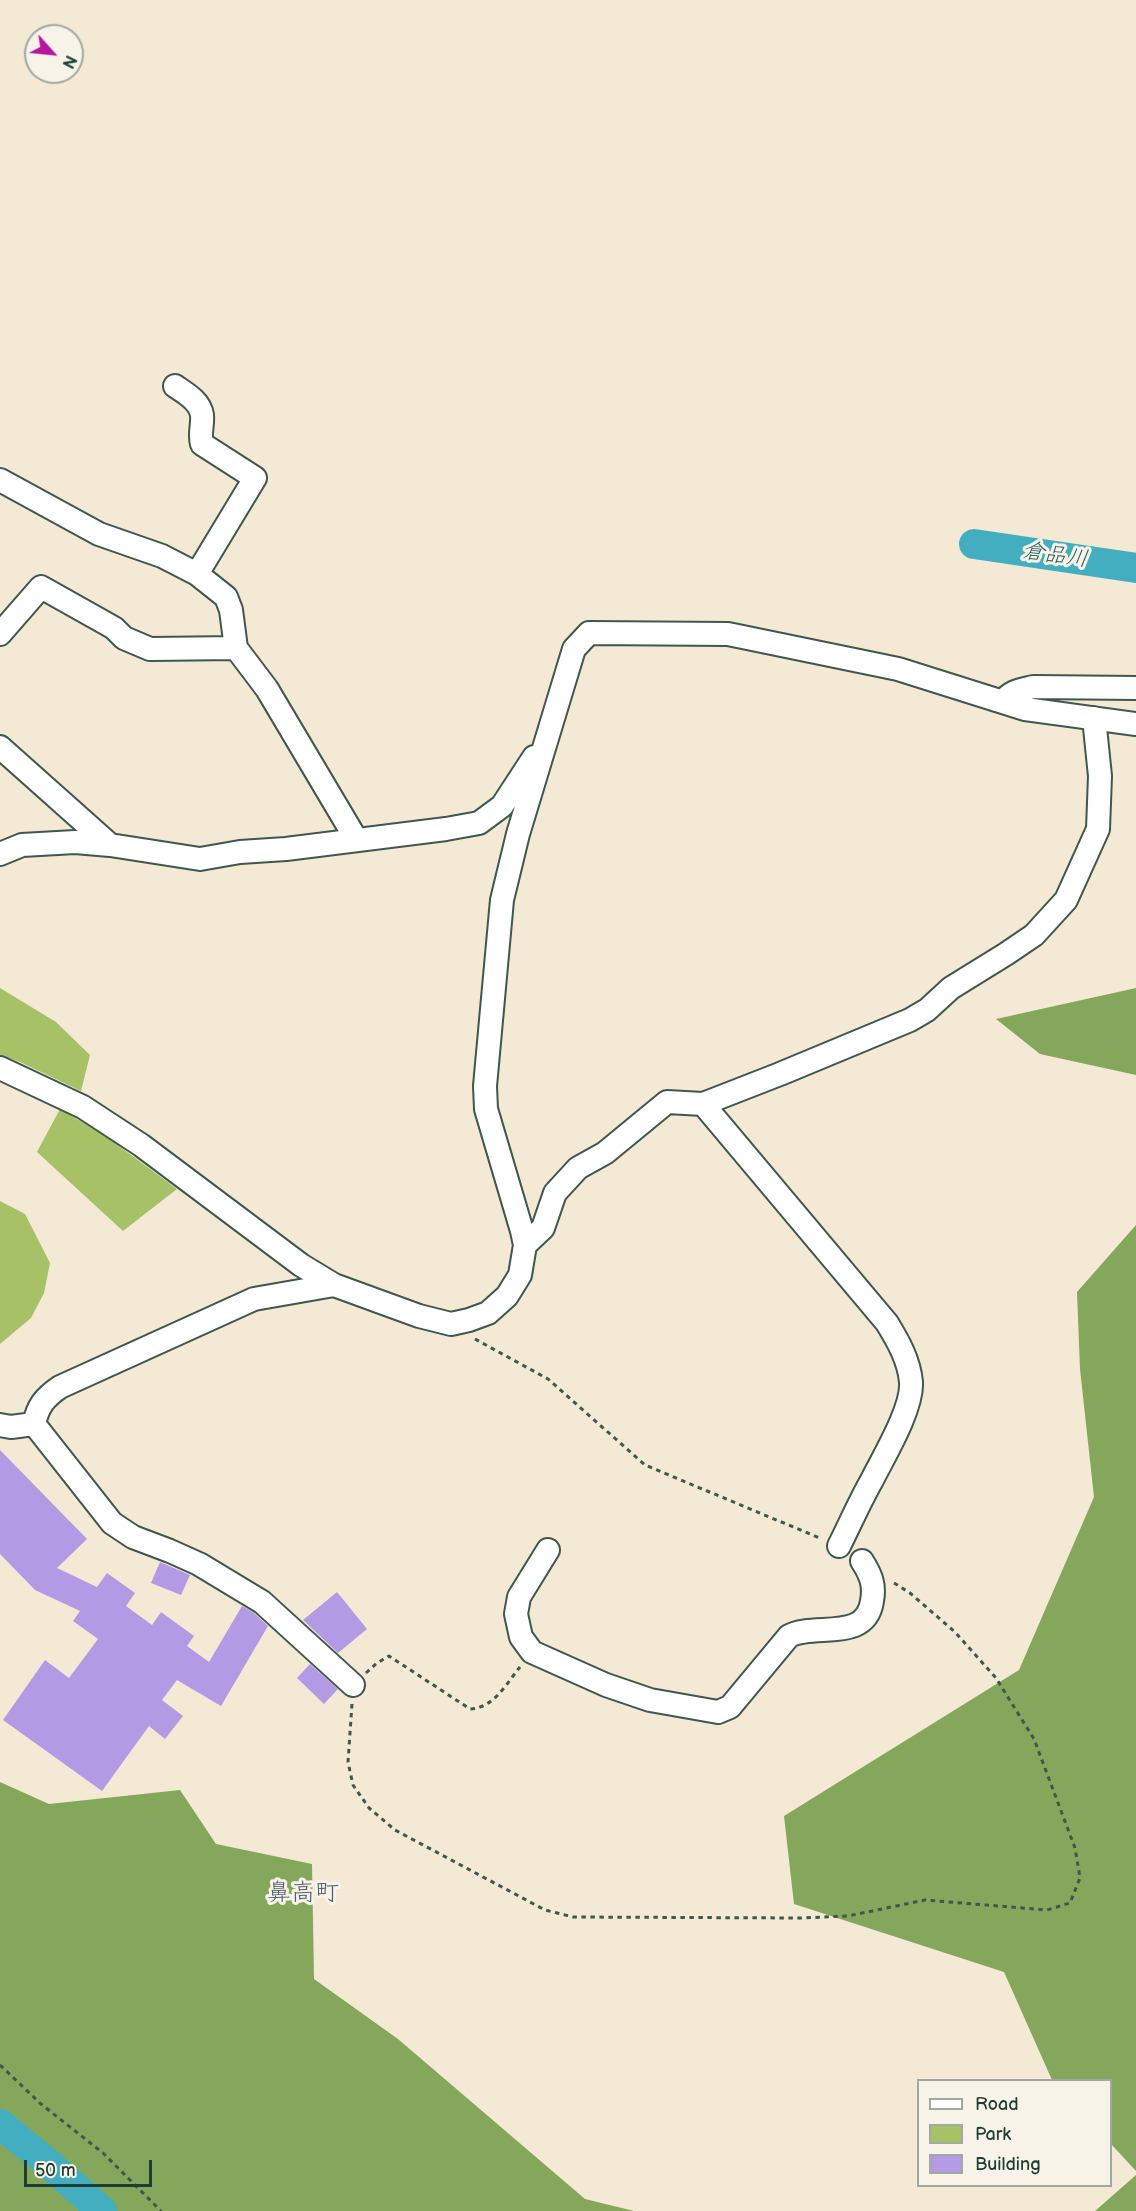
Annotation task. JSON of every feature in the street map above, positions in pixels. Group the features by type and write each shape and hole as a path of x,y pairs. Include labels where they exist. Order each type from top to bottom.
{"street":[{"path":"175,386 197,404 202,414 200,435 202,444 255,478 197,573"},
{"path":"0,480 99,534 162,556 197,573 226,597 231,610 236,648 267,689 356,839"},
{"path":"0,634 41,587 114,628 124,638 150,649 236,648"},
{"path":"0,1068 83,1107 141,1145 301,1265 334,1286 418,1316 451,1324 469,1320 488,1313 507,1296 520,1275 525,1245 486,1108 485,1086 502,900 516,843 574,649 589,633 728,634 898,669 1025,709 1136,724"},
{"path":"1003,702 1007,695 1017,690 1033,687 1136,688"},
{"path":"525,1245 543,1228 555,1193 578,1168 605,1153 668,1102 703,1104 910,1020 927,1010 951,988 1034,935 1066,900 1098,828 1100,776 1094,718"},
{"path":"0,854 22,845 75,842 201,859 240,852 286,849 479,823 502,806 548,735"},
{"path":"0,747 110,845"},
{"path":"703,1104 887,1323 906,1360 911,1383 908,1400 894,1437 839,1546"},
{"path":"34,1424 38,1409 50,1394 60,1387 254,1299 334,1286"},
{"path":"0,1425 11,1427 34,1424"},
{"path":"34,1424 112,1523 133,1537 199,1564 262,1602 353,1685"},
{"path":"548,1550 519,1597 516,1614 521,1637 532,1652 606,1685 650,1700 718,1712 730,1707 789,1636 796,1631 841,1629 864,1619 871,1608 874,1590 872,1577 862,1562"}],"path":[{"path":"353,1685 377,1663 389,1656 470,1709 480,1708 494,1699 532,1652"},
{"path":"0,2065 41,2104 103,2153 161,2211"}],"green space":[{"path":"0,988 56,1022 90,1055 81,1091 0,1055"},
{"path":"1136,988 1136,1075 1040,1054 996,1019"},
{"path":"60,1109 104,1135 177,1189 123,1231 37,1152"},
{"path":"0,1201 25,1214 50,1263 44,1293 31,1318 0,1344"},
{"path":"1136,1225 1136,2171 1112,2145 1112,2079 1052,2079 1004,1972 794,1904 784,1816 1019,1670 1094,1497 1080,1369 1077,1292"},
{"path":"0,1782 49,1804 180,1790 216,1844 312,1864 314,1979 398,2039 585,2199 634,2211 0,2211"},
{"path":"1136,2175 1136,2211 1095,2211"}],"building":[{"path":"0,1450 87,1539 57,1568 97,1587 107,1573 135,1593 126,1606 152,1625 161,1612 194,1636 187,1646 209,1662 242,1606 268,1626 221,1706 177,1680 162,1700 183,1716 165,1739 149,1726 102,1791 3,1720 45,1660 69,1678 98,1639 73,1621 80,1611 35,1590 0,1554"},
{"path":"160,1562 190,1575 181,1595 151,1583"},
{"path":"337,1592 367,1629 338,1653 303,1620"},
{"path":"310,1664 338,1689 324,1704 297,1678"}],"waterway":[{"name":"倉品川","path":"974,544 1136,568"},
{"path":"0,2124 102,2211"}],"district":[{"name":"鼻高町","path":"303,1894"}]}
